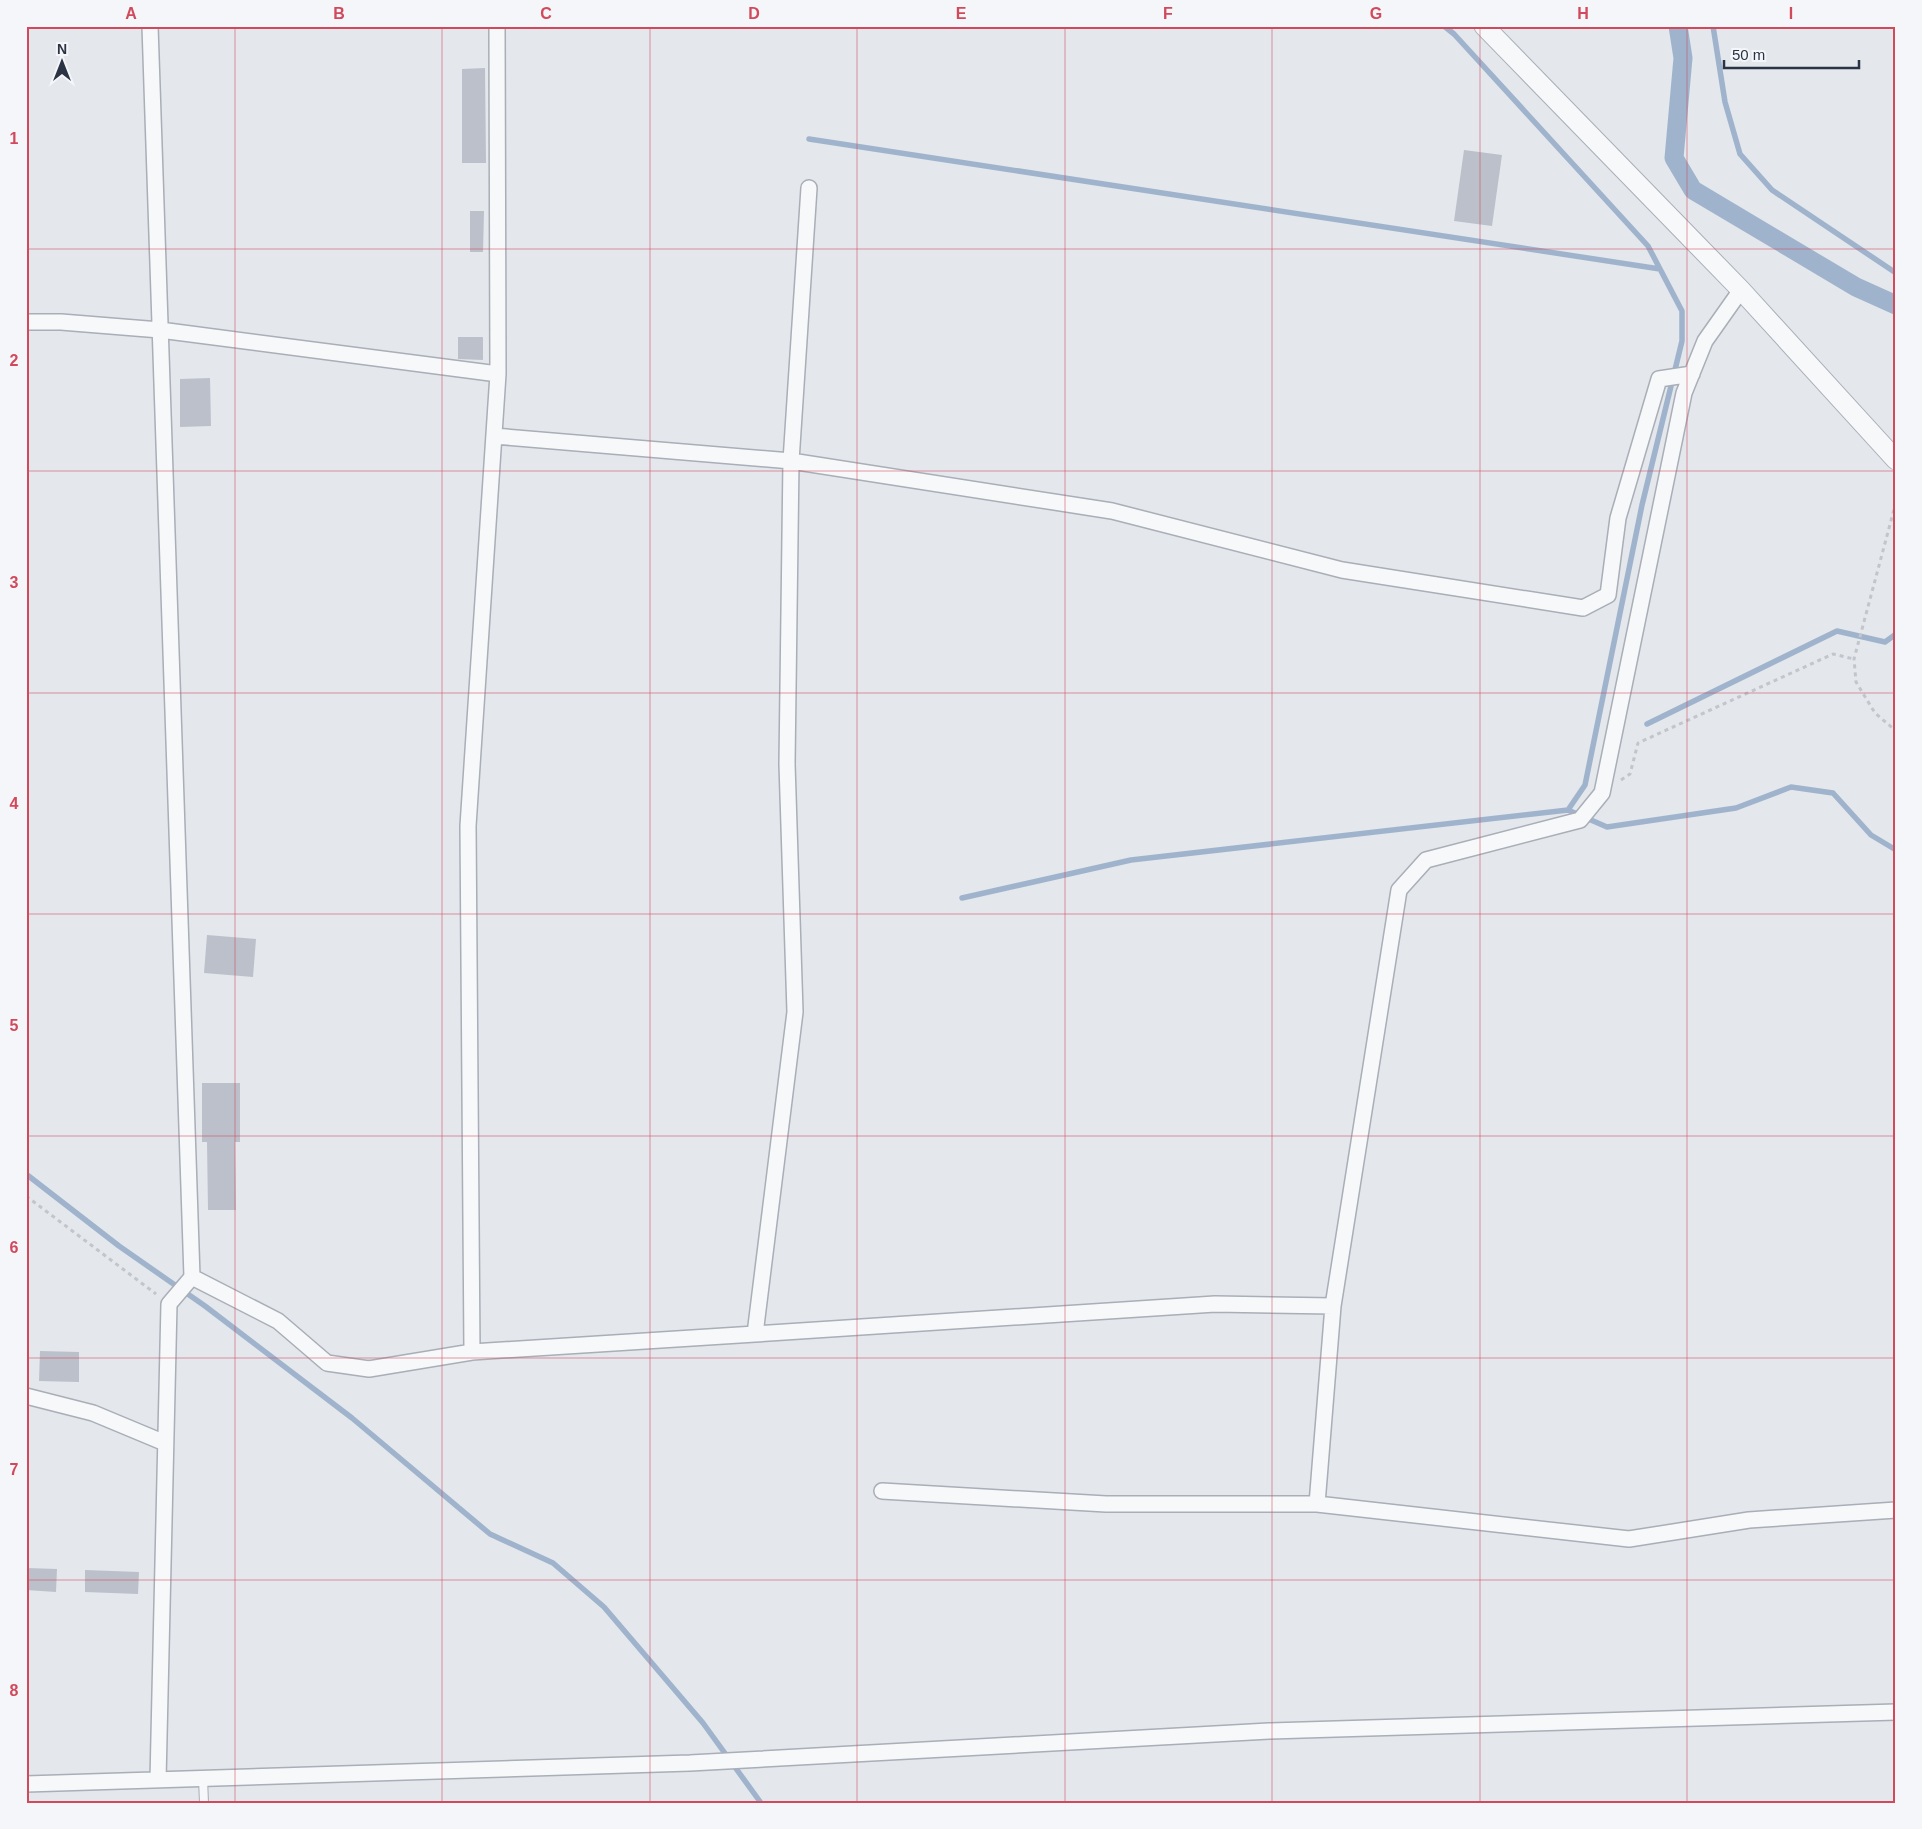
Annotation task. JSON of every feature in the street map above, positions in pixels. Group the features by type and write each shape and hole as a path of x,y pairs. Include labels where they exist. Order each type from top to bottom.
{"street":[{"path":"150,26 192,1276 168,1304 158,1780"},
{"path":"472,1352 468,826 498,374 497,26"},
{"path":"1484,26 1741,290 1896,460"},
{"path":"755,1334 795,1012 787,764 791,461 809,188"},
{"path":"1317,1504 1333,1306 1399,890 1426,860 1580,820 1602,793 1684,393 1705,341 1741,290"},
{"path":"26,322 61,322 160,330 498,374"},
{"path":"494,436 791,461 1112,511 1342,570 1583,608 1608,595 1618,518 1658,379 1692,374"},
{"path":"192,1276 278,1321 327,1362 369,1369 472,1352 1215,1304 1333,1306"},
{"path":"26,1396 93,1413 165,1443"},
{"path":"882,1491 1106,1504 1317,1504 1629,1539 1749,1520 1896,1510"},
{"path":"26,1784 709,1762 1269,1732 1896,1712"}],"lane":[{"path":"203,1778 204,1803"}],"path":[{"path":"1896,502 1854,659 1856,682 1875,713 1896,731"},
{"path":"1602,793 1630,774 1638,743 1832,654 1854,659"},
{"path":"26,1196 168,1304"}],"building":[{"path":"485,68 486,163 462,163 462,69"},
{"path":"1464,150 1502,155 1492,226 1454,221"},
{"path":"470,211 484,211 483,252 470,252"},
{"path":"458,337 483,337 483,360 458,359"},
{"path":"210,378 211,426 180,427 180,379"},
{"path":"207,935 256,939 253,977 204,973"},
{"path":"202,1083 240,1083 240,1142 235,1142 236,1210 208,1210 207,1142 202,1142"},
{"path":"40,1351 79,1352 79,1382 39,1381"},
{"path":"26,1568 57,1569 56,1592 26,1590"},
{"path":"85,1570 139,1572 138,1594 85,1592"}],"waterway":[{"path":"1444,26 1454,34 1648,246 1682,311 1682,341 1642,505 1585,785 1568,810"},
{"path":"1678,26 1683,58 1674,158 1693,190 1856,287 1896,305"},
{"path":"1713,26 1725,102 1740,154 1772,190 1896,273"},
{"path":"809,139 1660,269"},
{"path":"1647,724 1837,631 1885,642 1896,634"},
{"path":"962,898 1131,860 1568,810 1607,827 1736,808 1791,787 1833,793 1871,835 1896,850"},
{"path":"26,1174 119,1246 205,1306 352,1418 490,1534 553,1563 604,1607 703,1723 761,1803"}]}
